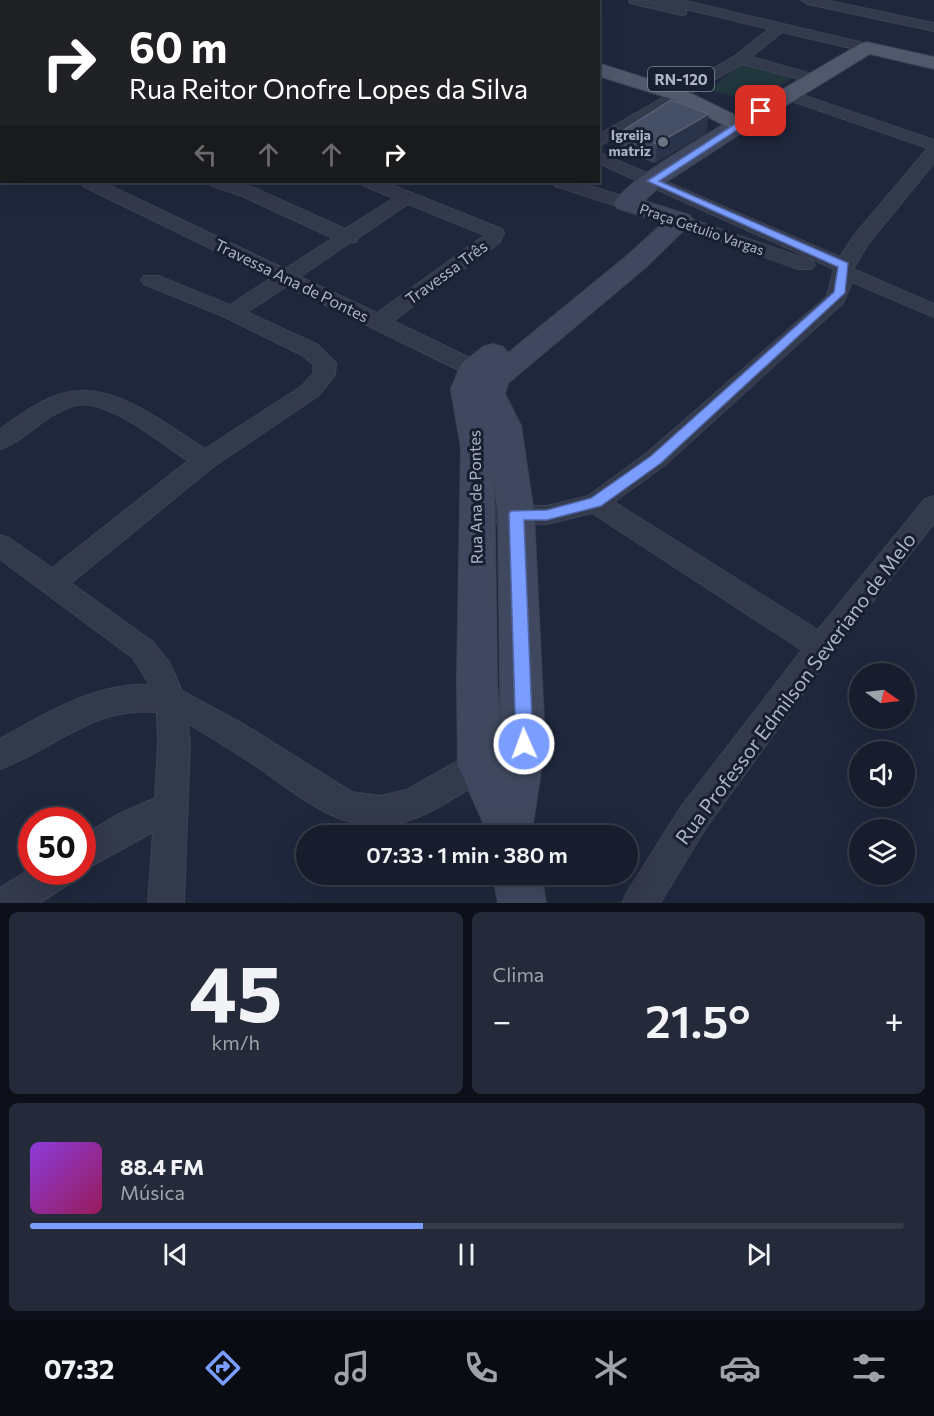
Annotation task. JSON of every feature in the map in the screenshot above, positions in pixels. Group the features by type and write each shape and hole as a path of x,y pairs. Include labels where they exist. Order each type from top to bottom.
{"main road":[{"path":"626,203 652,181 738,125 867,48 934,63"},
{"name":"RN-120","path":"600,55 698,84 719,93"},
{"name":"RN-120","path":"600,70 679,95 738,125"},
{"path":"740,102 761,111"},
{"name":"Praça Getulio Vargas","path":"626,203 671,217"},
{"path":"484,374 583,283 671,217"},
{"name":"Rua Ana de Pontes","path":"507,825 480,765 477,448 466,389 484,374 489,394 505,426 516,514 524,744 511,825"},
{"path":"477,623 520,623"},
{"path":"519,885 522,903"}],"street":[{"path":"635,0 867,48"},
{"path":"666,0 778,29"},
{"path":"807,0 934,27"},
{"path":"600,141 740,59 778,29"},
{"path":"740,59 814,79"},
{"path":"788,95 934,145"},
{"path":"477,514 547,515 596,502 656,459 836,299 840,293 842,272 866,233 934,152"},
{"name":"Praça Getulio Vargas","path":"600,158 842,272 934,311"},
{"name":"Travessa Ana de Pontes","path":"91,183 484,374"},
{"path":"221,183 248,192 349,238"},
{"path":"372,183 407,197"},
{"name":"Praça Getulio Vargas","path":"564,183 626,203"},
{"path":"232,313 349,238 407,197"},
{"name":"Travessa Três","path":"378,322 495,236 491,230 407,197"},
{"name":"Praça Getulio Vargas","path":"671,217 842,272"},
{"path":"51,584 205,460 289,407 310,391 324,375 325,363 310,350 232,313 151,280"},
{"path":"0,441 59,403 88,397 103,400 138,418 205,460"},
{"path":"596,502 821,647"},
{"name":"Rua Professor Edmilson Severiano de Melo","path":"640,903 693,818 821,647 934,505"},
{"path":"0,545 143,650 159,672 171,700 174,743 166,903"},
{"path":"0,755 49,727 89,708 117,701 171,700 231,732 336,801 377,811 396,809 434,794 480,765 524,744"},
{"path":"96,846 129,826 171,807"},
{"path":"9,903 37,885"}],"shaded area":[{"path":"742,64 791,78 758,103 709,90"}],"building":[{"path":"671,100 709,114 657,144 622,131"}],"place":[{"name":"Igreija matriz","path":"663,142"}],"route":[{"path":"524,744 516,514 547,515 577,509 596,502 656,459 746,381 840,293 844,266 652,181 761,111"}]}
